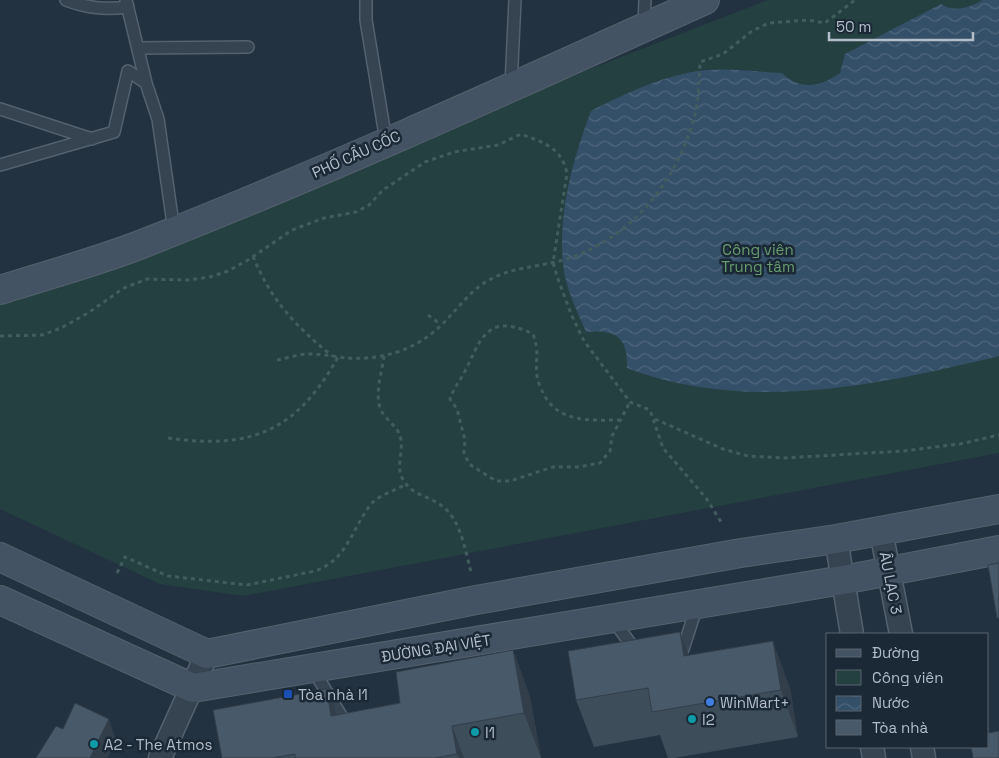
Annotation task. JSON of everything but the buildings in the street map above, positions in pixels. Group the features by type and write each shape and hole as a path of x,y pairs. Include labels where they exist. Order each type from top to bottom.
{"street":[{"name":"PHỐ CẦU CỐC","path":"0,290 141,245 386,142 705,0"},
{"path":"0,557 207,654 476,600 740,553 836,540 999,509"},
{"name":"ÂU LẠC 3","path":"881,531 901,633"},
{"path":"836,540 852,633"},
{"name":"ĐƯỜNG ĐẠI VIỆT","path":"193,688 312,668 419,655 612,618 843,580 999,550"},
{"path":"0,600 193,688"},
{"path":"160,758 207,654"}],"lane":[{"path":"66,0 81,6 106,10 127,4 146,83 158,119 174,231"},
{"path":"366,0 366,20 386,142"},
{"path":"510,87 515,0"},
{"path":"644,28 645,0"},
{"path":"138,48 248,47"},
{"path":"0,165 114,132 128,71 146,83"},
{"path":"0,109 92,139"},
{"path":"668,664 675,662 684,649 697,604"},
{"path":"612,618 642,658"},
{"path":"312,668 351,732 360,730"}],"path":[{"path":"277,360 311,354 338,357 384,356 405,349 420,341 475,290 491,278 513,270 574,257 597,246 622,229 648,207 669,178 684,147 694,117 700,62 723,54 752,31 769,23 808,20 825,24 855,0"},
{"path":"0,336 42,336 88,313 124,288 147,279 187,280 210,277 228,271 292,230 324,218 356,212 369,205 383,190 425,162 454,152 498,145 521,134 564,158 568,173 553,263 571,314 584,341 630,402 650,410 663,448 706,498 723,525"},
{"path":"253,256 262,278 293,322 332,356"},
{"path":"428,315 440,324"},
{"path":"622,420 573,417 558,413 549,404 536,377 538,350 533,334 518,327 502,327 486,332 477,343 450,399 457,409 465,440 464,453 469,464 496,481 510,481 553,467 579,467 600,464 610,451 612,436 622,420 630,402"},
{"path":"384,356 378,397 384,415 396,425 401,439 399,466 402,480 411,490 442,506 456,523 471,572"},
{"path":"168,438 200,443 227,442 254,436 278,427 299,411 338,357"},
{"path":"654,418 723,449 748,456 784,458 855,456 903,452 999,436"},
{"path":"117,573 125,557 168,576 247,585 325,568 346,549 373,502 406,484"}],"green space":[{"name":"Công viên Trung tâm","path":"768,0 999,0 999,453 243,596 160,584 0,509 0,292 411,144 559,81"}],"water":[{"path":"983,0 999,0 999,356 907,377 860,385 813,390 765,392 718,390 672,382 627,368 625,349 618,337 605,332 586,332 566,281 562,244 568,186 578,148 591,111 633,91 663,80 678,75 708,70 782,73 796,83 803,85 818,84 840,73 845,54 941,4 956,9"}],"place":[{"name":"Tòa nhà I1","path":"288,694"},
{"name":"WinMart+","path":"710,702"},
{"name":"I2","path":"692,719"},
{"name":"I1","path":"475,732"},
{"name":"A2 - The Atmos","path":"94,744"}]}
